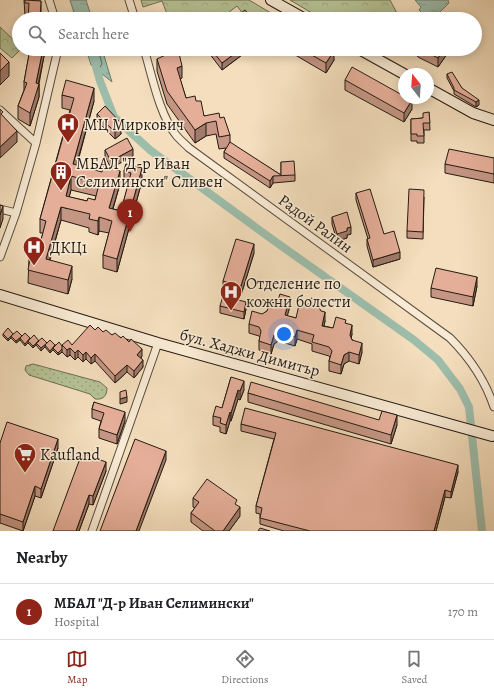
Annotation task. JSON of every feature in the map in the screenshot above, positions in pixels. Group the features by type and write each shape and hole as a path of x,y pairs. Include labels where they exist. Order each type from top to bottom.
{"street":[{"path":"48,0 52,12"},
{"path":"129,0 133,12"},
{"path":"271,0 292,12"},
{"path":"0,257 16,213 36,143 56,56"},
{"name":"Радой Ралин","path":"146,56 165,116 176,135 189,148 450,338 464,352 479,375 494,407"},
{"path":"372,56 398,71"},
{"path":"434,91 473,112 494,120"},
{"path":"0,110 36,143"},
{"path":"0,209 16,213"},
{"name":"бул. Хаджи Димитър","path":"0,294 158,343 457,425 491,437"},
{"path":"92,531 158,343"}],"green space":[{"path":"141,0 249,0 269,12 242,12 237,6 229,12 166,12 162,1 143,7"},
{"path":"290,0 390,0 396,12 310,12"},
{"path":"0,27 12,38 12,56 14,56 12,58 0,48"},
{"path":"33,364 100,382 107,388 106,393 104,397 95,399 90,394 29,375 25,370 26,366"}],"water":[{"path":"70,0 86,0 90,12 74,12"},
{"path":"415,0 448,0 449,3 440,12 421,12 419,10 421,7"},
{"path":"88,56 104,56 112,82 91,65"}],"building":[{"path":"25,0 41,1 40,12 28,12 29,3 25,3"},
{"path":"0,53 9,62 0,71"},
{"path":"29,56 42,56 36,83 39,84 30,113 18,106 27,83 24,82"},
{"path":"163,56 180,56 182,66 177,68 186,98 195,96 196,101 201,101 204,116 219,113 220,118 224,117 230,135 219,137 216,121 206,123 195,130 167,91 157,59"},
{"path":"216,56 232,56 222,63"},
{"path":"314,56 331,56 326,63"},
{"path":"352,67 398,93 398,104 410,104 404,113 345,80"},
{"path":"452,72 462,88 479,100 476,102 454,90 447,74"},
{"path":"66,80 94,88 73,164 102,172 104,166 120,171 109,208 121,211 131,173 124,171 126,164 142,168 117,259 103,255 112,221 99,217 98,221 89,219 90,214 61,207 46,259 72,266 68,280 28,270 29,258 34,238 41,240 46,221 40,219 74,98 62,95","holes":["71,176 99,184 95,200 88,198 87,201 66,196"]},
{"path":"105,106 120,122 117,124 121,127 115,132 97,114"},
{"path":"0,109 3,112 1,114 17,131 0,147"},
{"path":"429,112 430,123 423,123 424,136 411,134 411,119 423,118 423,113"},
{"path":"127,138 133,149 111,161 105,150"},
{"path":"230,142 281,175 281,162 294,161 295,175 273,176 270,181 224,152"},
{"path":"449,149 494,158 494,174 445,164"},
{"path":"370,189 384,234 394,231 400,252 373,260 367,239 370,238 356,193"},
{"path":"409,189 424,190 423,232 407,231"},
{"path":"0,205 3,206 0,215"},
{"path":"347,212 351,227 347,228 347,231 337,234 332,217"},
{"path":"236,239 254,244 241,286 223,281"},
{"path":"436,268 477,277 473,297 431,288"},
{"path":"280,294 290,297 285,315 296,318 299,305 304,306 310,303 311,298 319,301 318,306 321,311 325,312 322,326 333,328 336,317 346,320 345,323 352,325 350,335 352,340 362,343 359,355 349,352 344,355 341,365 329,361 332,351 329,347 312,342 314,335 297,330 295,337 278,332 274,335 271,345 259,341 261,331 259,327 249,324 252,311 262,314 267,311 270,302 277,303"},
{"path":"223,296 246,302 244,312 220,306"},
{"path":"90,325 95,330 98,327 103,332 106,330 112,335 115,333 121,338 123,336 129,342 131,339 142,349 137,355 143,360 134,371 127,365 115,376 95,354 91,358 86,352 83,355 78,350 75,353 70,348 67,350 62,345 68,340 72,345"},
{"path":"8,328 13,334 8,339 3,334"},
{"path":"17,331 22,336 16,341 11,336"},
{"path":"25,333 30,338 25,344 20,338"},
{"path":"34,335 39,341 33,346 28,341"},
{"path":"42,338 47,343 41,348 36,343"},
{"path":"50,340 55,345 50,351 45,345"},
{"path":"59,342 62,349 58,353 53,348"},
{"path":"231,377 244,381 240,391 238,390 226,425 220,423 221,418 213,416 216,406 222,408"},
{"path":"251,382 379,420 382,411 397,415 391,435 248,393"},
{"path":"126,390 127,397 120,399 120,392"},
{"path":"94,402 125,412 117,435 99,429 104,413 92,409"},
{"path":"245,408 458,465 451,492 445,490 434,531 310,531 260,518 262,508 256,506 276,433 241,424"},
{"name":"Kaufland","path":"7,422 58,439 41,489 35,486 23,522 0,514 0,443"},
{"path":"135,439 166,451 136,531 100,531"},
{"path":"82,453 106,462 93,496 89,495 76,531 53,531"},
{"path":"207,479 237,500 235,504 240,507 223,531 215,531 191,513 199,502 193,498"},
{"path":"260,528 270,531 258,531"}],"waterway":[{"path":"93,56 100,81 114,117 150,150 414,340 438,360 460,389 469,407 482,531"}],"place":[{"name":"МЦ Миркович","path":"68,144"},
{"name":"МБАЛ \"Д-р Иван Селимински\" Сливен","path":"61,192"},
{"name":"МБАЛ \"Д-р Иван Селимински\"","path":"130,232"},
{"name":"ДКЦ1","path":"34,266"},
{"name":"Отделение по кожни болести","path":"231,312"},
{"name":"Kaufland","path":"25,474"}]}
